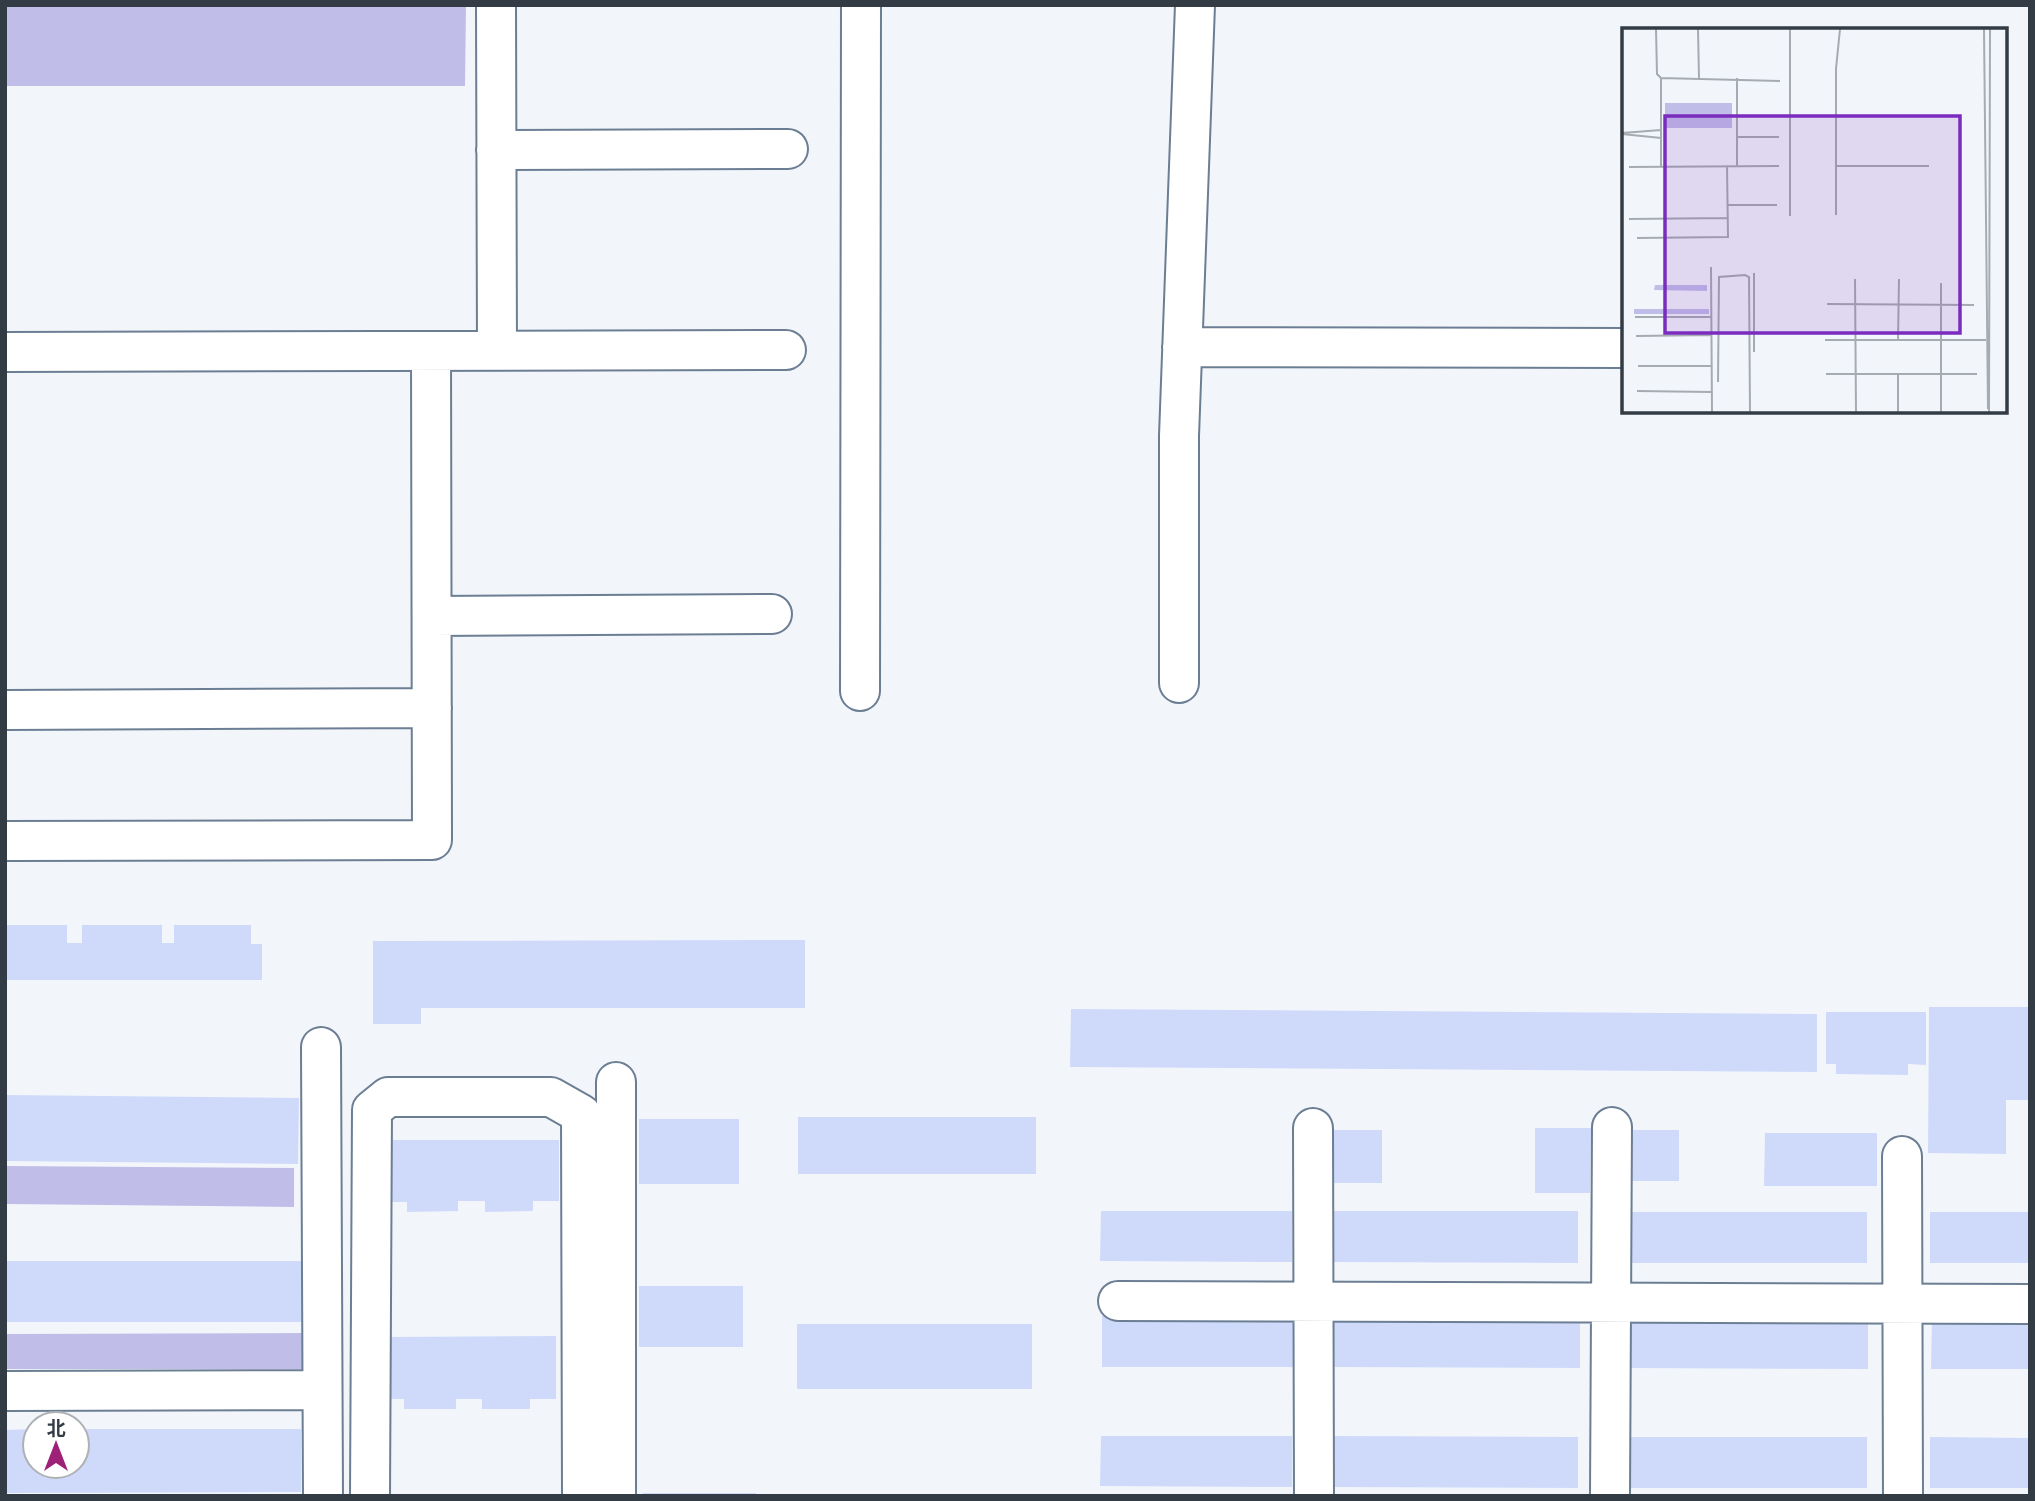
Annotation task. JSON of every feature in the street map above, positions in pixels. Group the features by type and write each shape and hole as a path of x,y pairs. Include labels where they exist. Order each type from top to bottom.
{"lane":[{"path":"496,5 498,351"},
{"path":"860,691 861,5"},
{"path":"1179,683 1179,436 1195,5"},
{"path":"496,150 788,149"},
{"path":"1182,347 1622,348"},
{"path":"5,352 786,349"},
{"path":"5,841 432,840 431,351"},
{"path":"432,616 772,614"},
{"path":"5,710 432,708"},
{"path":"321,1046 323,1496"},
{"path":"616,1082 616,1496"},
{"path":"370,1496 372,1110 388,1097 551,1097 581,1114 582,1496"},
{"path":"1611,1496 1612,1127"},
{"path":"1313,1128 1314,1496"},
{"path":"1902,1156 1903,1496"},
{"path":"1118,1301 2030,1304"},
{"path":"5,1391 322,1390"}],"shaded area":[{"path":"5,5 466,5 465,86 5,86"},
{"path":"5,1166 294,1168 294,1207 5,1204"},
{"path":"307,1333 307,1369 5,1369 5,1334"}],"building":[{"path":"5,925 67,925 67,943 82,943 82,925 162,925 162,943 174,943 174,925 251,925 251,944 262,944 262,980 5,980"},
{"path":"805,940 805,1008 421,1008 421,1024 373,1024 373,941"},
{"path":"1929,1007 2030,1007 2030,1100 2006,1100 2006,1154 1928,1153"},
{"path":"1071,1009 1817,1014 1817,1072 1070,1067"},
{"path":"1826,1012 1926,1012 1926,1065 1908,1064 1908,1075 1836,1074 1836,1064 1826,1064"},
{"path":"5,1095 299,1098 298,1164 5,1161"},
{"path":"798,1117 1036,1117 1036,1174 798,1174"},
{"path":"639,1119 739,1119 739,1184 639,1184"},
{"path":"1535,1128 1591,1128 1590,1193 1535,1193"},
{"path":"1330,1130 1382,1130 1382,1183 1330,1183"},
{"path":"1626,1130 1679,1130 1679,1181 1626,1181"},
{"path":"1765,1133 1877,1133 1877,1186 1764,1186"},
{"path":"387,1140 559,1140 559,1201 533,1201 533,1211 485,1212 485,1201 458,1201 458,1211 407,1212 407,1202 387,1202"},
{"path":"1101,1211 1292,1211 1292,1262 1100,1261"},
{"path":"1331,1211 1578,1211 1578,1263 1331,1262"},
{"path":"1625,1212 1867,1212 1867,1263 1625,1263"},
{"path":"1930,1212 2030,1212 2030,1263 1930,1263"},
{"path":"5,1261 307,1261 307,1322 5,1322"},
{"path":"639,1286 743,1286 743,1347 639,1347"},
{"path":"1102,1316 1293,1317 1293,1367 1102,1367"},
{"path":"1333,1317 1580,1317 1580,1368 1333,1367"},
{"path":"1627,1317 1868,1317 1868,1369 1627,1368"},
{"path":"1932,1318 2030,1318 2030,1369 1931,1369"},
{"path":"797,1324 1032,1324 1032,1389 797,1389"},
{"path":"556,1336 556,1399 530,1399 530,1409 482,1409 482,1399 456,1399 456,1409 404,1409 404,1399 385,1399 385,1337"},
{"path":"21,1429 21,1480 91,1480 91,1429 301,1429 301,1492 5,1493 5,1430"},
{"path":"1101,1436 1292,1436 1292,1487 1100,1486"},
{"path":"1331,1436 1578,1437 1578,1488 1331,1487"},
{"path":"1625,1437 1867,1437 1867,1488 1625,1488"},
{"path":"1930,1437 2030,1438 2030,1488 1930,1488"},
{"path":"643,1493 756,1493 756,1496 643,1496"}]}
